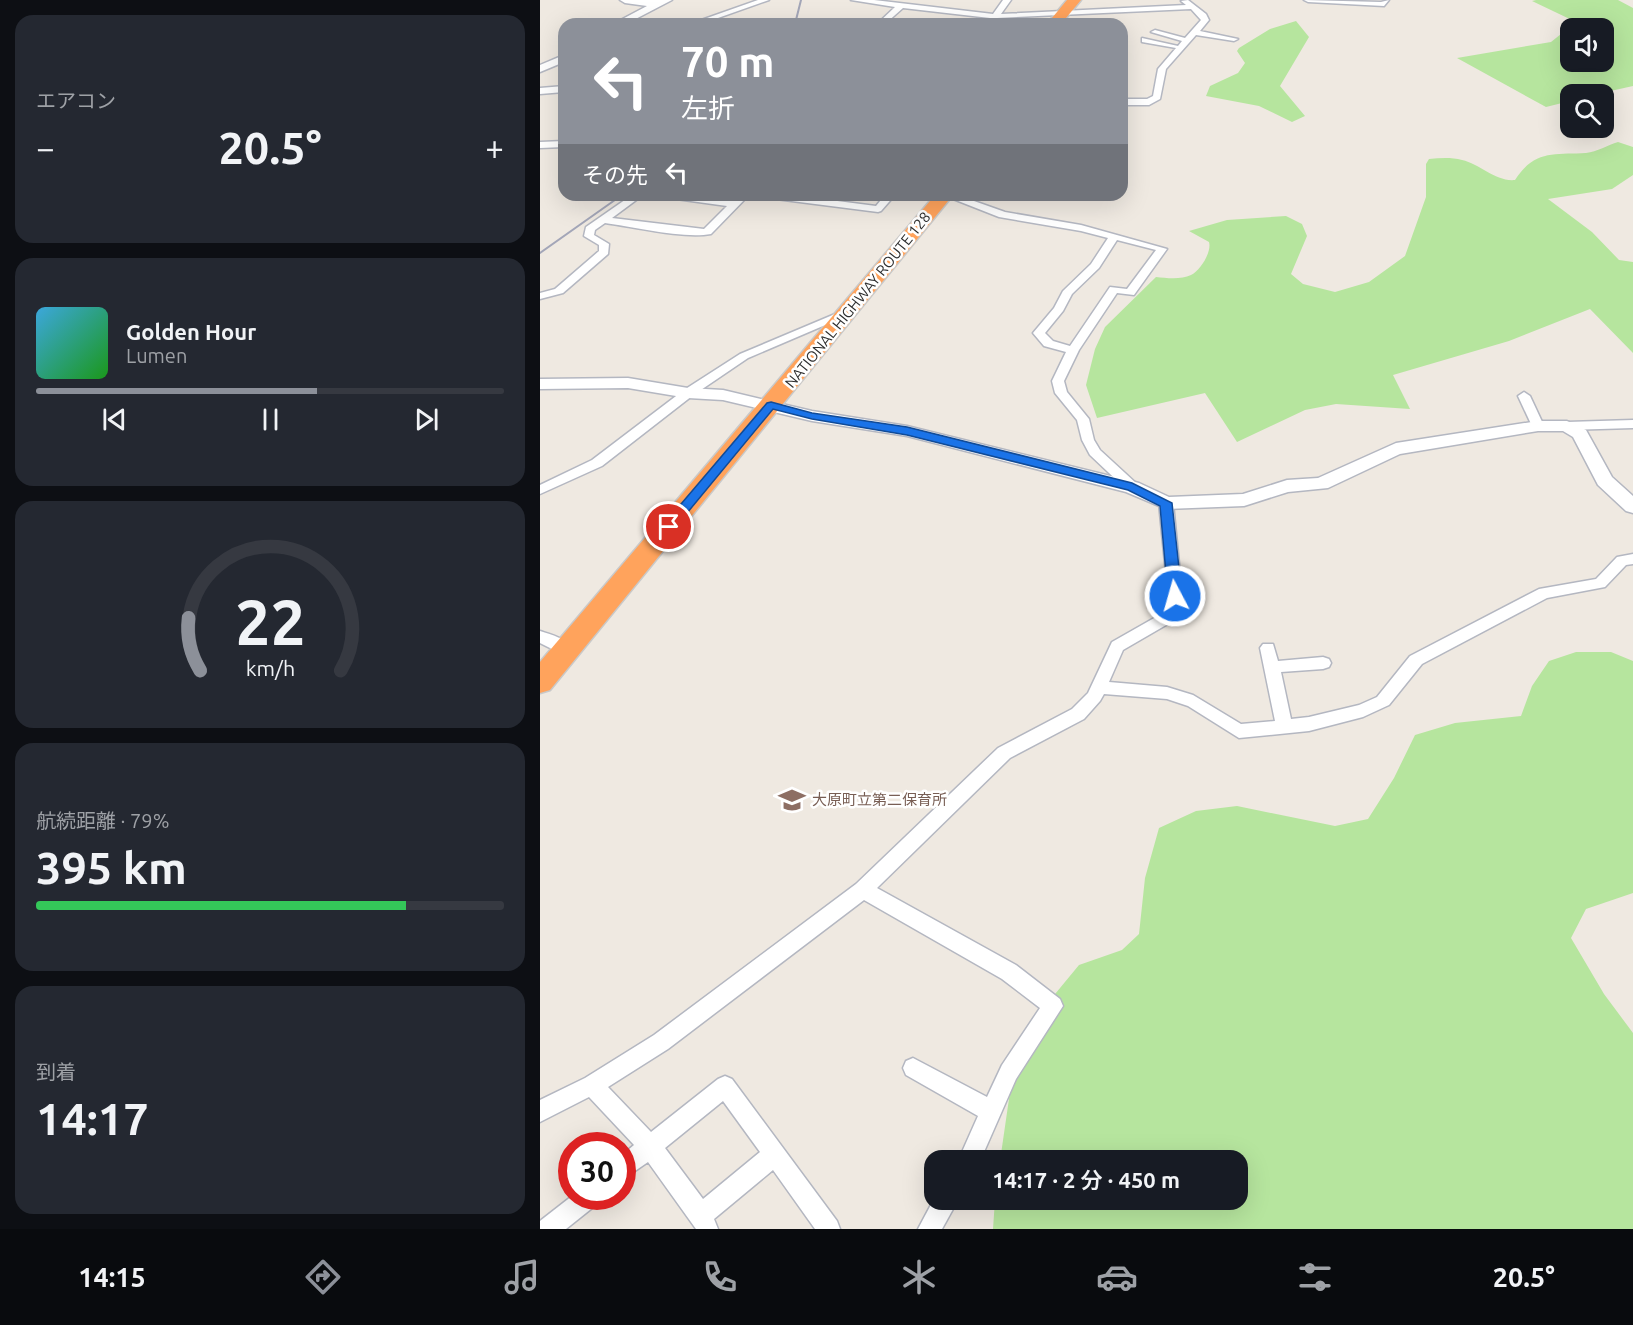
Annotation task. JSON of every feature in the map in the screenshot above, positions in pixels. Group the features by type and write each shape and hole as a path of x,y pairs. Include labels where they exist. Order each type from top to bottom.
{"highway":[{"path":"1059,18 1074,0"},
{"name":"NATIONAL HIGHWAY ROUTE 128","path":"540,682 941,201"}],"street":[{"path":"626,0 662,2"},
{"path":"712,18 765,0"},
{"path":"855,0 995,16 1037,18"},
{"path":"995,16 1007,0"},
{"path":"1128,102 1149,102 1157,97 1160,72 1205,20 1183,0"},
{"path":"1308,0 1384,4 1385,0"},
{"path":"630,18 662,2"},
{"path":"887,18 900,6"},
{"path":"1073,18 1193,7"},
{"path":"1155,32 1183,44"},
{"path":"1193,32 1234,39"},
{"path":"1145,40 1183,44"},
{"path":"540,69 558,61"},
{"path":"540,91 558,90"},
{"path":"540,145 558,144"},
{"path":"540,296 560,291 604,252 604,243 589,236 590,230 630,201"},
{"path":"713,201 735,204"},
{"path":"603,220 690,232 707,232 738,201"},
{"path":"815,201 878,209 885,201"},
{"path":"963,201 1004,215 1081,228 1162,249 1130,293 1114,289 1073,350 1058,381 1061,393 1083,419 1088,440 1095,452 1132,487"},
{"path":"1073,350 1048,344 1041,340 1039,333 1059,309 1067,293 1095,266 1114,237"},
{"path":"540,490 597,463 688,393 744,356 850,311"},
{"path":"540,384 628,383 688,393 723,395 812,416 907,431 1132,487 1166,503 1245,500 1287,486 1322,484 1396,449 1538,426 1633,424"},
{"path":"1524,396 1538,426"},
{"path":"1567,426 1580,434 1605,481 1633,507"},
{"path":"540,1111 592,1085 661,1042 862,890 1004,753 1078,714 1094,697 1117,646 1168,617 1176,604 1166,503"},
{"path":"1099,687 1167,693 1193,701 1239,731 1310,724 1363,711 1383,701 1416,660 1544,593 1600,583 1622,561 1633,559"},
{"path":"540,637 551,640 567,650"},
{"path":"1268,648 1284,727"},
{"path":"1272,667 1323,663"},
{"path":"862,890 1009,972 1053,1006 1009,1072 974,1150"},
{"path":"913,1068 991,1111"},
{"path":"592,1085 651,1147 704,1222 775,1154"},
{"path":"636,1158 724,1086 830,1229"},
{"path":"548,1229 572,1210"},
{"path":"929,1229 941,1210"}],"green space":[{"path":"1618,0 1633,8 1633,86 1614,90 1614,84 1560,84 1560,104 1546,107 1457,58 1551,42 1560,35 1560,72 1614,72 1614,18 1568,18 1532,1"},
{"path":"1296,21 1309,37 1280,86 1305,116 1292,122 1259,106 1206,96 1210,86 1238,73 1245,63 1237,51 1239,48 1270,29"},
{"path":"1618,142 1633,147 1633,175 1612,189 1548,199 1592,232 1619,260 1633,262 1633,353 1590,309 1509,341 1393,375 1410,409 1336,404 1305,410 1237,442 1205,393 1097,418 1086,385 1095,349 1105,327 1156,277 1183,278 1198,270 1207,256 1209,242 1189,231 1227,220 1286,216 1302,224 1307,236 1291,274 1303,284 1335,292 1369,282 1405,256 1426,197 1426,164 1429,159 1462,160 1495,176 1515,180 1530,163 1538,158 1555,154 1590,152"},
{"path":"1576,652 1611,652 1633,661 1633,893 1586,909 1571,938 1604,994 1633,1033 1633,1229 993,1229 994,1210 1248,1210 1248,1150 1002,1150 1012,1078 1027,1028 1079,965 1122,950 1139,934 1145,878 1159,828 1196,811 1237,806 1335,826 1368,819 1394,778 1415,735 1455,723 1521,716 1532,686 1549,661"}],"railway":[{"path":"796,18 801,0"},
{"path":"540,253 614,201"}],"place":[{"name":"大原町立第二保育所","path":"792,800"}],"route":[{"path":"669,527 771,405 812,416 907,431 1132,487 1166,503 1175,596"}]}
